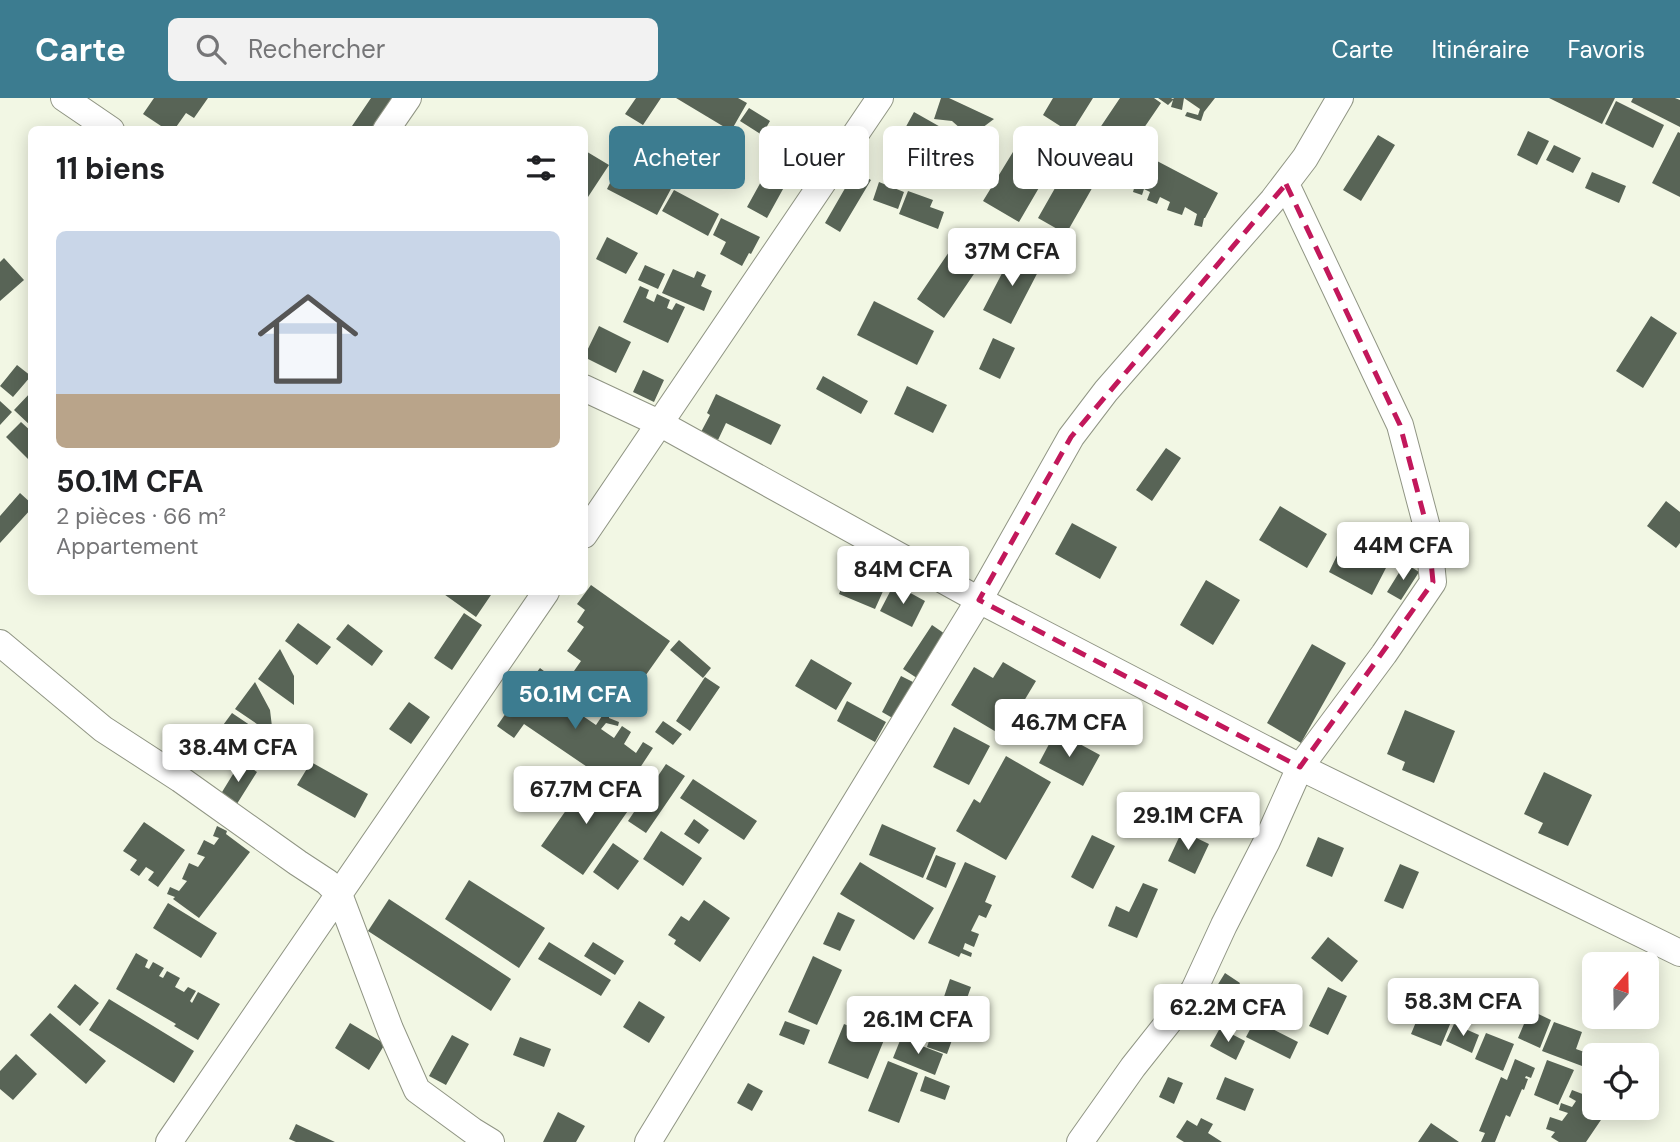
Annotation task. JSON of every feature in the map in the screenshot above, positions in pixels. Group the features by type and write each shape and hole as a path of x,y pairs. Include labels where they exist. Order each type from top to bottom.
{"street":[{"path":"64,98 105,126"},
{"path":"389,126 408,98"},
{"path":"588,529 880,98"},
{"path":"648,1142 979,600 1071,437 1106,391 1286,184 1305,158 1340,98"},
{"path":"1080,1142 1133,1067 1194,990 1300,767 1384,654 1433,582 1428,531 1400,425 1286,184"},
{"path":"588,390 661,424 979,600 1300,767 1680,953"},
{"path":"169,1142 544,595"},
{"path":"0,643 103,729 180,779 327,882 338,894 390,1029 417,1090 473,1132 491,1142"}],"highlighted area":[{"path":"1286,184 1400,425 1428,531 1433,582 1300,767 979,600 1071,437"}],"building":[{"path":"154,98 208,98 194,118 186,113 177,126 161,126 143,114"},
{"path":"371,98 397,98 379,126 352,126"},
{"path":"636,98 661,98 643,125 625,114"},
{"path":"676,98 738,98 747,103 734,126 723,126"},
{"path":"941,98 949,98 994,119 985,126 958,126 952,121 934,119"},
{"path":"1053,98 1093,98 1075,126 1060,126 1043,115"},
{"path":"1120,98 1154,98 1161,103 1145,126 1101,126"},
{"path":"1158,98 1184,98 1182,110 1171,107 1173,100 1168,105"},
{"path":"1184,98 1215,98 1204,112 1201,121 1185,116 1187,112 1198,115 1200,109"},
{"path":"1549,98 1615,98 1602,124"},
{"path":"1633,98 1680,100 1680,127 1631,102"},
{"path":"1616,101 1664,125 1653,148 1605,124"},
{"path":"749,108 770,121 767,126 759,126 759,133 740,121"},
{"path":"914,112 939,126 906,126"},
{"path":"1528,131 1549,141 1537,165 1517,155"},
{"path":"1678,132 1680,133 1680,197 1652,183"},
{"path":"1378,135 1395,145 1361,201 1343,190"},
{"path":"1554,145 1581,158 1573,173 1546,160"},
{"path":"588,152 609,165 588,197"},
{"path":"1013,152 1013,189 1038,189 1019,222 983,201 990,189 999,189 999,175"},
{"path":"1158,162 1218,193 1202,227 1194,225 1197,214 1185,207 1182,215 1167,210 1170,202 1160,197 1157,204 1147,200 1150,192 1144,189 1158,189"},
{"path":"1592,172 1626,186 1619,203 1585,188"},
{"path":"879,182 883,184 883,189 904,192 898,209 873,200"},
{"path":"609,185 609,189 671,189 657,215 607,189"},
{"path":"759,185 759,189 783,189 767,218 747,207"},
{"path":"845,189 866,189 840,232 825,223"},
{"path":"1054,189 1092,189 1066,234 1038,218"},
{"path":"1134,189 1144,189 1142,195 1133,192"},
{"path":"674,190 719,214 708,236 662,211"},
{"path":"908,191 933,200 930,207 944,212 938,229 899,214"},
{"path":"721,218 760,237 742,266 720,254 726,242 713,235"},
{"path":"607,237 638,253 626,274 596,259"},
{"path":"951,249 978,268 944,318 917,299"},
{"path":"1013,252 1041,266 1011,324 983,310"},
{"path":"4,258 24,280 0,301 0,262"},
{"path":"645,265 665,274 658,289 638,280"},
{"path":"673,269 694,278 697,271 706,275 701,286 712,291 704,311 662,293"},
{"path":"640,286 649,290 646,298 654,302 657,294 670,300 667,308 672,310 676,303 685,307 668,343 623,322"},
{"path":"874,301 934,331 917,365 857,335"},
{"path":"1651,316 1677,333 1643,388 1616,371"},
{"path":"599,326 631,342 616,373 588,359 588,349"},
{"path":"993,338 1015,348 1000,379 979,369"},
{"path":"17,365 28,374 28,380 13,397 0,386"},
{"path":"643,370 664,380 654,402 633,392"},
{"path":"823,376 868,401 861,414 816,389"},
{"path":"907,386 947,405 933,433 894,414"},
{"path":"716,394 781,425 771,445 726,423 718,440 701,432 710,415 707,413"},
{"path":"28,395 28,423 14,410"},
{"path":"0,401 12,412 0,425"},
{"path":"21,422 28,428 28,459 6,437"},
{"path":"1166,448 1181,458 1152,501 1136,490"},
{"path":"20,493 28,500 28,512 0,543 0,516"},
{"path":"1666,501 1680,512 1680,543 1676,548 1647,526"},
{"path":"1280,506 1327,534 1307,568 1259,540"},
{"path":"1072,523 1117,547 1100,579 1055,554"},
{"path":"1343,543 1387,566 1372,595 1329,572"},
{"path":"871,560 893,569 875,609 839,594 852,562 867,569"},
{"path":"1405,563 1419,572 1401,600 1387,592"},
{"path":"1206,580 1240,600 1213,645 1180,625"},
{"path":"894,584 925,601 912,627 880,611"},
{"path":"591,585 670,641 631,696 606,678 598,688 574,671 581,661 567,651 584,627 577,622 585,610 577,604 584,595 588,595"},
{"path":"445,595 491,595 476,617"},
{"path":"464,613 482,625 452,670 434,658"},
{"path":"298,623 331,647 317,665 285,641"},
{"path":"348,624 383,651 372,666 336,639"},
{"path":"932,625 948,636 920,680 903,669"},
{"path":"679,640 711,668 703,678 670,650"},
{"path":"1312,644 1346,663 1301,743 1267,723"},
{"path":"280,649 294,676 294,705 258,679"},
{"path":"811,659 852,683 836,710 795,686"},
{"path":"1003,662 1036,681 1003,736 951,705 974,667 993,678"},
{"path":"540,668 557,681 555,683 569,688 568,691 553,686 548,692 566,705 576,692 585,702 597,708 596,713 582,707 577,712 596,725 604,713 619,722 618,726 606,723 601,729 614,738 622,726 631,732 624,744 636,753 643,742 653,748 624,792 524,724 514,738 497,726"},
{"path":"901,676 915,683 896,720 882,712"},
{"path":"705,677 720,687 690,731 676,721"},
{"path":"255,682 270,710 273,735 235,709"},
{"path":"847,701 886,722 875,742 837,721"},
{"path":"409,702 430,717 411,744 389,729"},
{"path":"1405,710 1455,731 1434,783 1402,770 1405,762 1387,754"},
{"path":"232,713 279,745 263,769 215,736"},
{"path":"663,721 682,734 673,745 655,732"},
{"path":"954,727 990,746 969,785 933,767"},
{"path":"1056,731 1100,755 1083,786 1039,763"},
{"path":"1006,756 1051,782 1006,860 956,831 974,799 980,803"},
{"path":"241,761 257,772 235,807 219,797"},
{"path":"311,762 368,794 355,818 297,785"},
{"path":"666,764 685,776 646,833 628,821"},
{"path":"1544,772 1592,795 1568,846 1538,833 1543,823 1524,814"},
{"path":"590,776 632,805 583,875 541,846"},
{"path":"693,779 757,821 744,840 680,798"},
{"path":"1165,795 1207,815 1198,833 1156,813"},
{"path":"694,819 709,830 699,844 684,834"},
{"path":"144,822 185,850 158,887 148,880 154,872 146,867 139,876 130,870 137,860 123,851"},
{"path":"882,824 936,848 923,878 869,855"},
{"path":"217,826 227,831 226,834 250,852 199,918 173,899 175,897 167,894 170,887 179,891 187,881 182,879 189,863 198,867 205,857 197,854 204,840 214,845 219,838 213,836"},
{"path":"661,831 702,858 683,886 643,859"},
{"path":"1182,831 1209,844 1195,874 1168,861"},
{"path":"1092,835 1115,846 1093,889 1071,877"},
{"path":"1318,837 1344,848 1332,877 1306,866"},
{"path":"613,843 639,861 618,890 593,872"},
{"path":"936,855 956,863 946,888 926,879"},
{"path":"860,862 934,908 914,940 840,894"},
{"path":"965,862 996,876 985,902 992,905 986,918 979,915 971,931 979,934 974,947 965,943 963,949 972,953 971,957 961,953 959,957 928,943"},
{"path":"1400,864 1419,872 1403,909 1384,901"},
{"path":"469,880 545,928 519,968 445,919"},
{"path":"1143,883 1158,889 1137,938 1108,926 1116,906 1129,912"},
{"path":"389,899 511,979 491,1011 368,931"},
{"path":"704,900 730,918 700,962 674,944 676,940 668,935 681,916 689,921"},
{"path":"168,903 217,933 201,958 153,928"},
{"path":"838,912 855,920 840,951 823,944"},
{"path":"1328,937 1358,961 1342,982 1311,958"},
{"path":"549,942 611,980 601,996 538,959"},
{"path":"593,942 624,961 615,975 584,956"},
{"path":"136,953 148,960 145,967 149,969 153,962 164,968 159,976 163,978 167,971 180,978 175,987 184,992 188,987 196,991 190,1001 192,1003 198,992 220,1004 198,1040 116,989"},
{"path":"813,956 842,970 817,1025 788,1012"},
{"path":"1225,973 1240,983 1218,1025 1199,1015"},
{"path":"950,979 971,987 947,1054 927,1047"},
{"path":"75,984 99,1003 80,1026 57,1007"},
{"path":"1328,987 1347,996 1328,1035 1309,1026"},
{"path":"109,999 194,1051 174,1083 89,1030"},
{"path":"639,1001 665,1017 649,1043 623,1027"},
{"path":"1423,1005 1453,1017 1441,1046 1411,1034"},
{"path":"1530,1010 1551,1020 1540,1048 1518,1038"},
{"path":"50,1013 106,1061 86,1084 30,1035"},
{"path":"1255,1020 1298,1042 1290,1059 1246,1037"},
{"path":"785,1021 810,1030 804,1045 779,1035"},
{"path":"1554,1022 1582,1032 1576,1049 1582,1051 1582,1066 1542,1051"},
{"path":"350,1023 385,1044 369,1070 335,1048"},
{"path":"844,1024 884,1040 868,1079 828,1063"},
{"path":"1454,1024 1479,1035 1472,1053 1446,1041"},
{"path":"1220,1028 1245,1041 1236,1060 1210,1046"},
{"path":"1486,1033 1514,1044 1503,1071 1475,1059"},
{"path":"452,1035 469,1044 446,1085 429,1076"},
{"path":"520,1037 551,1049 544,1067 513,1055"},
{"path":"901,1038 943,1054 935,1075 893,1058"},
{"path":"16,1054 37,1074 13,1100 0,1089 0,1071"},
{"path":"1515,1059 1535,1068 1531,1078 1526,1076 1528,1079 1524,1090 1522,1089 1510,1117 1506,1115 1495,1142 1481,1142 1485,1133 1479,1131 1501,1077 1507,1080"},
{"path":"1547,1060 1574,1070 1558,1105 1534,1095"},
{"path":"888,1061 918,1073 899,1123 868,1111"},
{"path":"925,1076 950,1086 945,1100 920,1091"},
{"path":"1168,1077 1183,1083 1174,1104 1159,1097"},
{"path":"1225,1077 1254,1089 1245,1111 1216,1099"},
{"path":"748,1083 763,1091 752,1111 737,1103"},
{"path":"1572,1090 1582,1094 1582,1120 1601,1120 1586,1142 1559,1142 1551,1137 1555,1132 1546,1129 1550,1117 1562,1121 1568,1113 1559,1110 1561,1103 1572,1107 1576,1101 1569,1097"},
{"path":"558,1112 585,1126 576,1142 543,1142"},
{"path":"1201,1118 1213,1124 1208,1133 1222,1142 1184,1142 1176,1137 1187,1120 1197,1126"},
{"path":"1431,1123 1459,1142 1418,1142"},
{"path":"296,1124 335,1142 296,1142 289,1139"}]}
